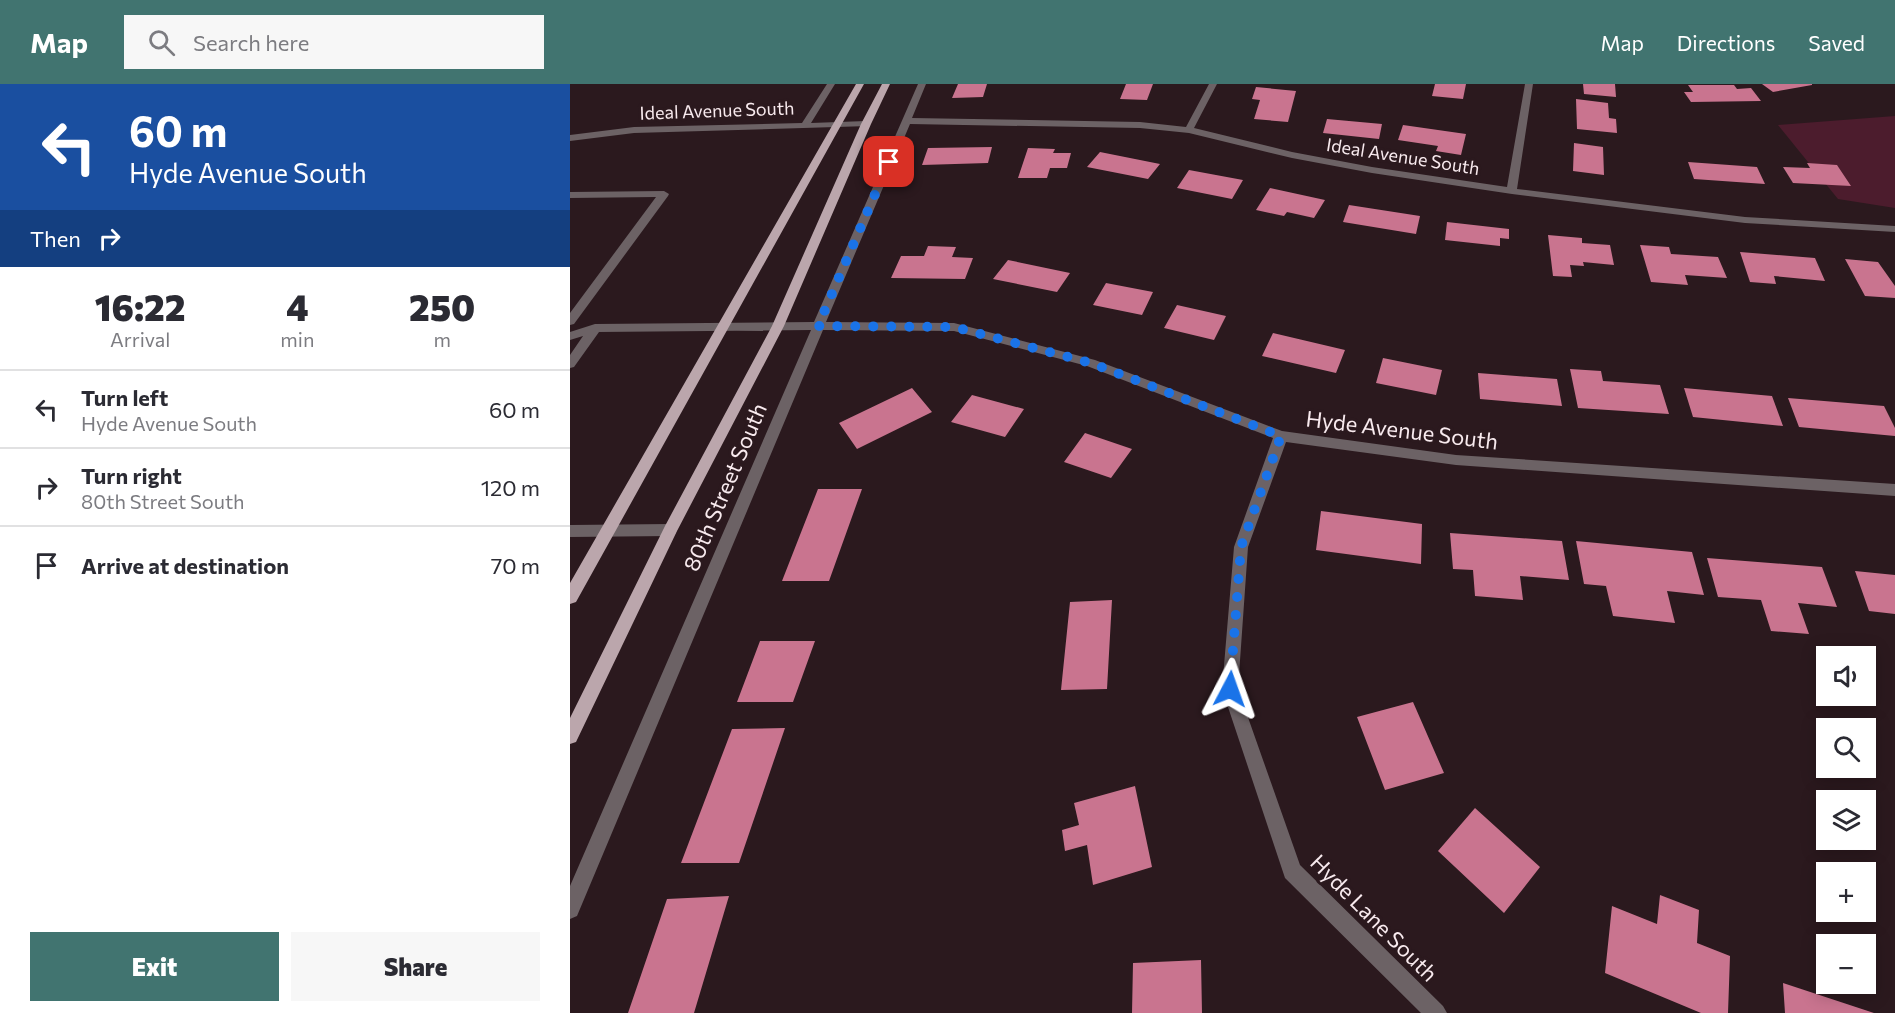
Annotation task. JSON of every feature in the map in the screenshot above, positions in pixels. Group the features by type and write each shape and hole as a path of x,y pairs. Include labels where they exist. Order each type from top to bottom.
{"main road":[{"path":"570,597 860,84"},
{"name":"80th Street South","path":"570,736 670,530 778,326 866,124 886,84"}],"street":[{"path":"805,125 831,84"},
{"name":"80th Street South","path":"570,909 922,84"},
{"path":"1189,130 1213,84"},
{"path":"1512,191 1529,84"},
{"name":"Ideal Avenue South","path":"907,121 1140,125 1189,130 1292,155 1372,170 1512,191 1745,220 1895,229"},
{"name":"Ideal Avenue South","path":"570,138 634,130 866,124"},
{"path":"570,195 664,194 570,321 596,328"},
{"name":"Hyde Avenue South","path":"596,328 954,327 1091,363 1281,436 1456,460 1895,490"},
{"path":"570,336 596,328"},
{"path":"570,364 596,328"},
{"name":"Hyde Lane South","path":"1281,436 1241,547 1230,689 1292,871 1436,1013"},
{"path":"570,531 670,530"}],"shaded area":[{"path":"1895,116 1895,208 1838,199 1778,125"}],"building":[{"path":"958,84 987,84 983,97 952,98"},
{"path":"1126,84 1153,84 1147,100 1120,99"},
{"path":"1435,84 1466,84 1463,99 1432,96"},
{"path":"1583,84 1615,84 1616,97 1584,94"},
{"path":"1762,84 1812,84 1812,85 1773,92"},
{"path":"1688,85 1734,85 1737,89 1751,88 1761,101 1691,102 1684,92 1693,92"},
{"path":"1256,87 1296,91 1288,122 1254,119 1260,100 1252,99"},
{"path":"1576,99 1608,103 1609,118 1616,119 1617,133 1577,129"},
{"path":"1327,119 1382,124 1379,139 1323,133"},
{"path":"1403,125 1466,134 1461,155 1436,151 1438,146 1398,140"},
{"path":"1574,143 1603,147 1604,175 1573,171"},
{"path":"992,147 988,163 922,165 928,148"},
{"path":"1028,148 1055,149 1053,153 1071,153 1067,168 1050,168 1047,178 1018,178"},
{"path":"1100,152 1160,164 1148,179 1087,167"},
{"path":"1688,162 1757,167 1765,184 1694,179"},
{"path":"1807,163 1837,165 1851,186 1793,183 1783,167 1810,168"},
{"path":"1189,170 1243,180 1232,199 1177,188"},
{"path":"1270,188 1325,200 1314,218 1287,212 1284,216 1256,210"},
{"path":"1349,205 1420,216 1416,234 1343,222"},
{"path":"1447,222 1509,229 1509,239 1500,238 1500,246 1445,240"},
{"path":"1548,235 1582,238 1582,243 1610,245 1614,265 1583,262 1584,266 1570,265 1572,277 1553,276"},
{"path":"1640,245 1669,247 1671,254 1718,257 1727,278 1685,275 1688,285 1651,282"},
{"path":"928,246 956,247 952,257 973,258 965,279 891,278 901,256 924,256"},
{"path":"1740,252 1815,258 1825,281 1774,276 1776,284 1750,282"},
{"path":"1845,259 1878,262 1895,286 1895,298 1865,296"},
{"path":"1008,260 1070,273 1057,292 993,279"},
{"path":"1106,283 1153,292 1142,315 1093,305"},
{"path":"1177,305 1226,316 1214,340 1164,328"},
{"path":"1273,333 1345,350 1336,373 1262,356"},
{"path":"1383,358 1442,370 1436,395 1376,383"},
{"path":"1570,369 1601,371 1603,381 1660,385 1669,414 1578,408"},
{"path":"1478,373 1557,379 1562,406 1480,399"},
{"path":"912,388 932,412 857,449 839,423"},
{"path":"1684,388 1772,396 1783,426 1693,417"},
{"path":"972,395 1024,409 1005,437 951,422"},
{"path":"1788,398 1884,406 1895,428 1895,436 1799,427"},
{"path":"1085,433 1132,449 1111,478 1064,462"},
{"path":"818,489 862,489 829,581 782,581"},
{"path":"1321,511 1422,524 1421,564 1316,550"},
{"path":"1450,533 1562,541 1569,580 1520,576 1523,600 1475,596 1473,570 1453,569"},
{"path":"1576,541 1692,552 1704,595 1667,591 1675,623 1613,616 1606,586 1584,584"},
{"path":"1707,558 1822,567 1837,607 1798,603 1809,634 1771,631 1761,600 1718,597"},
{"path":"1855,571 1895,575 1895,614 1869,611"},
{"path":"1112,600 1107,689 1061,690 1070,602"},
{"path":"760,641 815,641 793,702 737,702"},
{"path":"1413,702 1444,773 1385,790 1357,717"},
{"path":"785,728 739,863 681,863 732,729"},
{"path":"1135,786 1152,867 1093,885 1087,845 1065,851 1062,830 1079,825 1074,803"},
{"path":"1475,808 1540,867 1504,913 1438,851"},
{"path":"1660,895 1699,910 1697,943 1730,956 1728,1013 1701,1013 1605,973 1612,906 1657,924"},
{"path":"729,896 694,1013 628,1013 667,899"},
{"path":"1201,960 1202,1013 1132,1013 1133,963"},
{"path":"1783,983 1874,1013 1785,1013"}],"route":[{"path":"889,162 818,326 954,327 1091,363 1281,436 1241,547 1230,689"}]}
